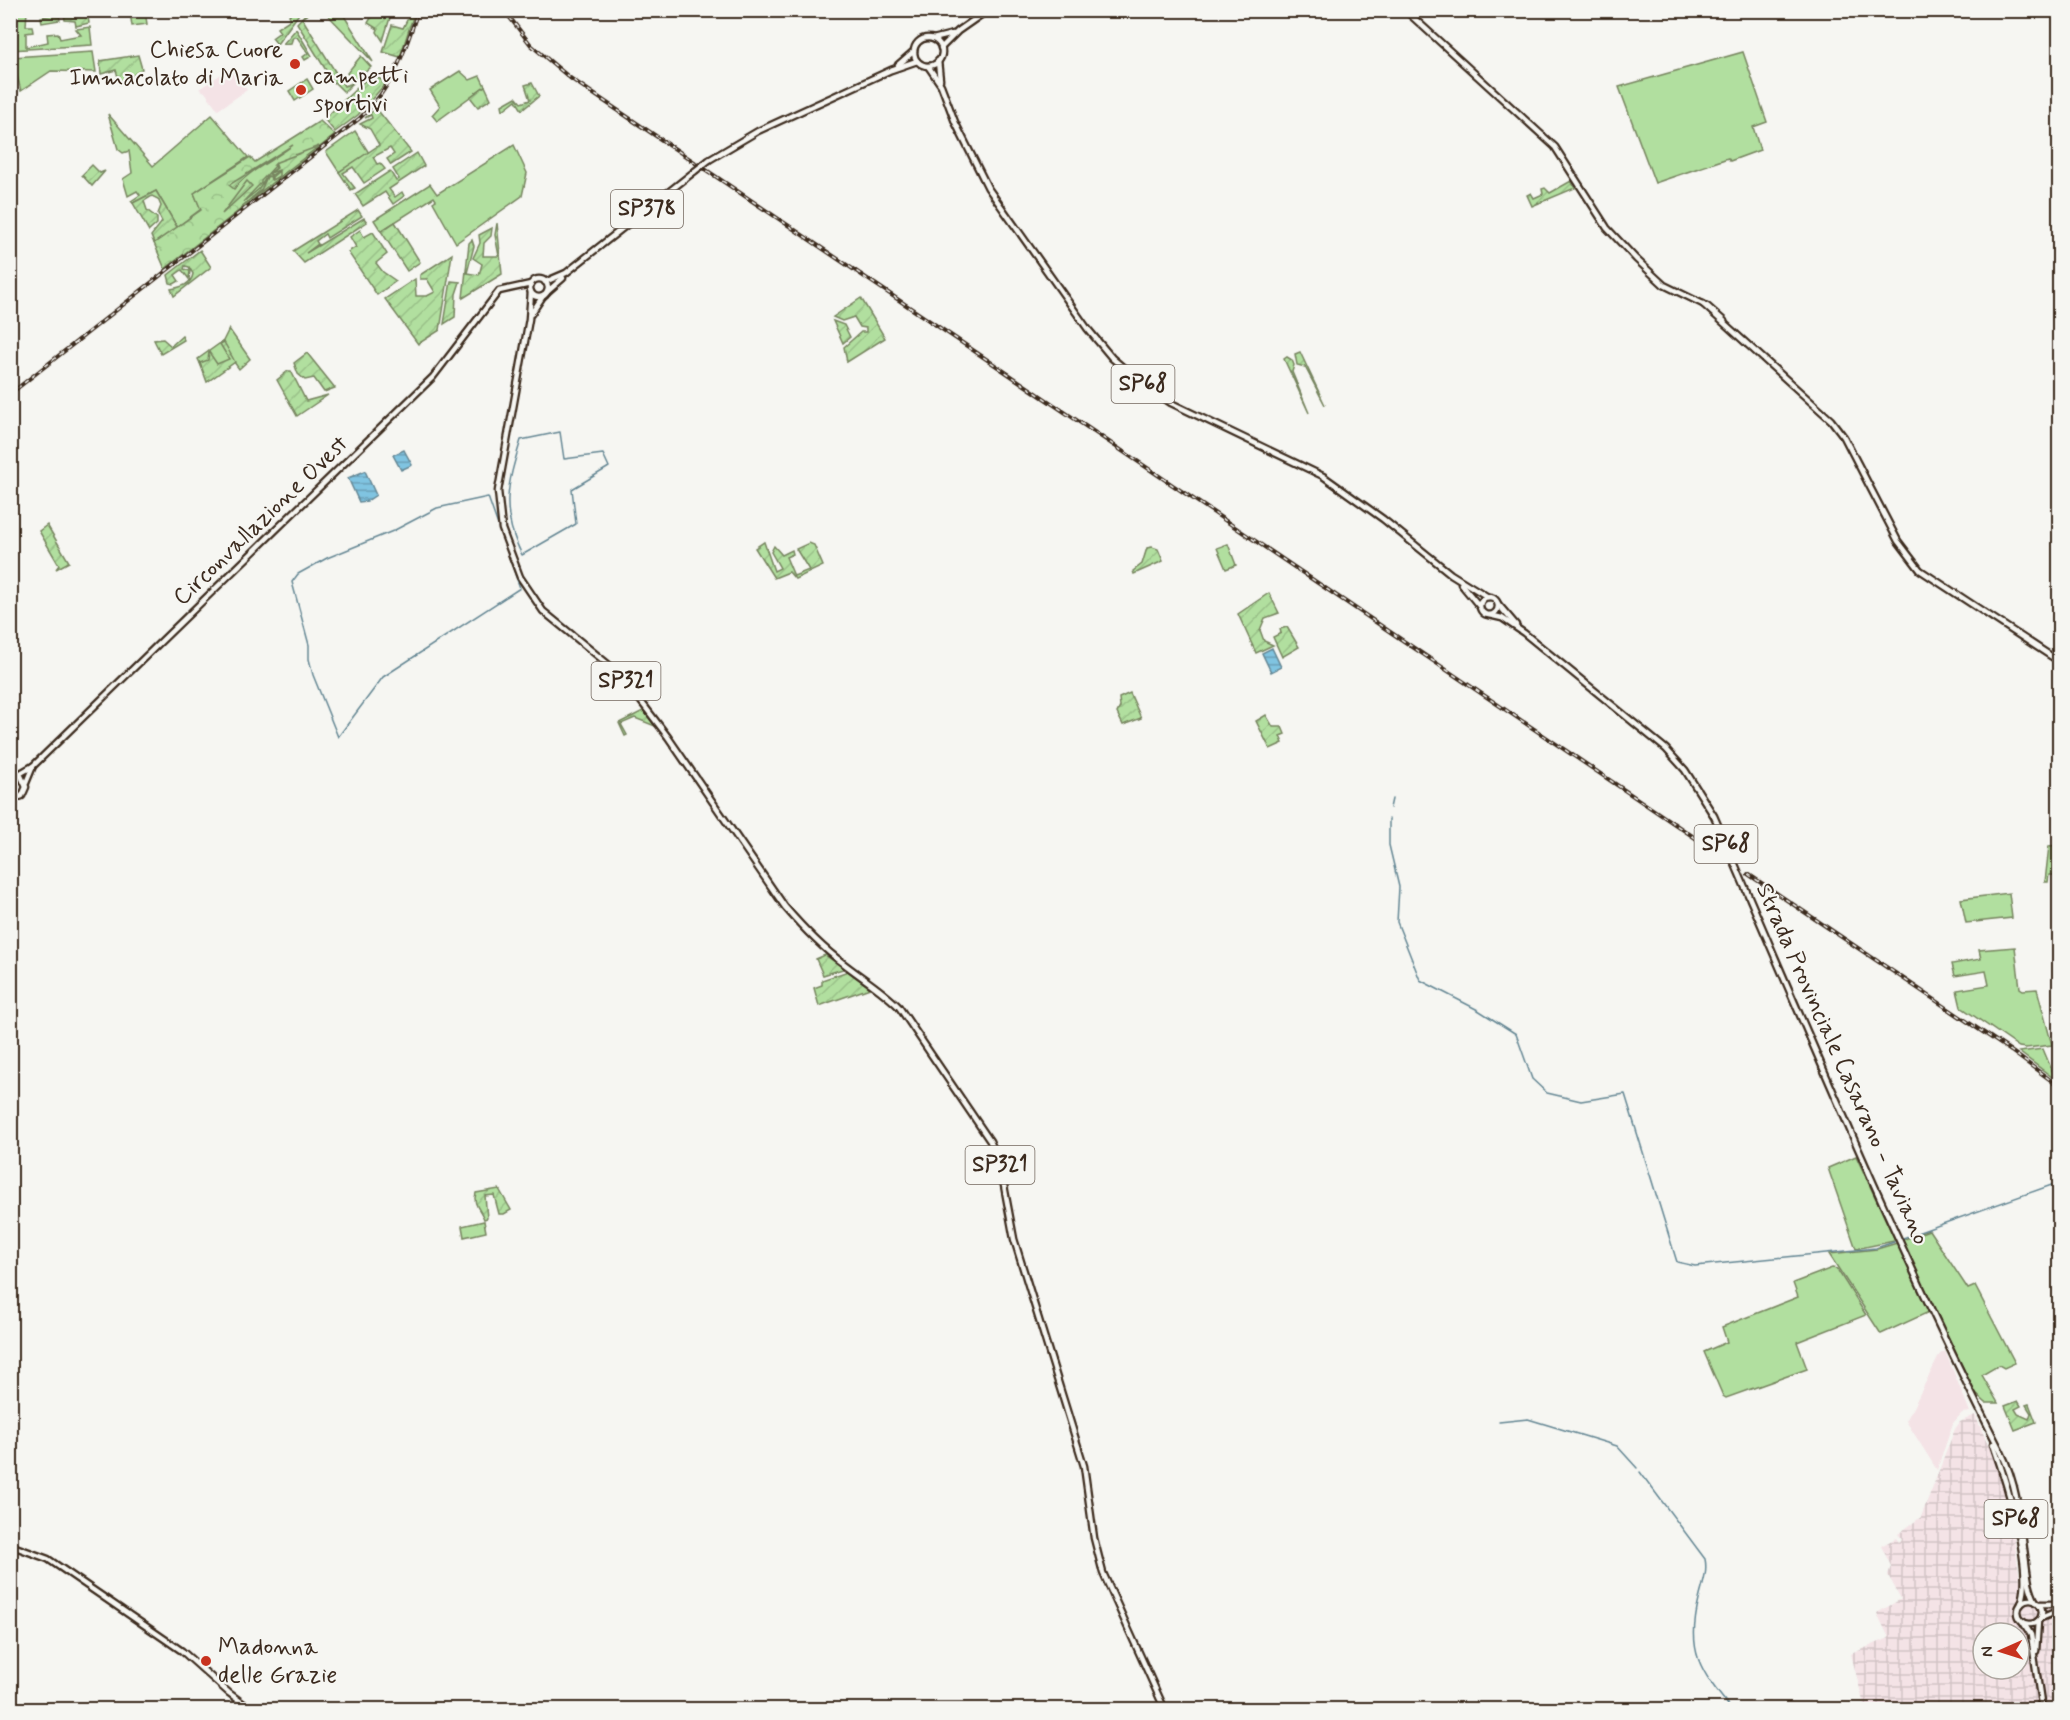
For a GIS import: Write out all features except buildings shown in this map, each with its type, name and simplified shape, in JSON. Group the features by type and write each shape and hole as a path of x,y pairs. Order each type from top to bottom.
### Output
{"main road":[{"name":"SP378","path":"941,48 988,10"},
{"path":"1405,10 1555,147 1606,228 1636,259 1664,285 1703,304 1831,420 1844,437 1898,541 1920,570 2060,662"},
{"name":"SP378","path":"891,70 914,51 922,40 958,32"},
{"path":"914,51 917,61 928,66 938,61 941,48 933,39"},
{"name":"SP378","path":"545,295 566,273 709,160 758,131 891,70 917,61"},
{"name":"Strada Provinciale Casarano - Taviano","path":"938,61 941,85 955,122 988,188 1087,328 1112,358 1140,382 1171,403 1323,476 1383,519 1451,574 1470,593 1484,613 1502,618 1524,633 1666,749 1700,792 1723,836 1873,1186 1990,1436 2006,1478 2017,1524 2025,1585 2018,1612 2022,1621"},
{"name":"Strada Provinciale Casarano - Taviano","path":"928,66 941,85"},
{"name":"SP378","path":"530,289 538,279 545,282 566,273"},
{"path":"529,319 536,303 548,289 545,282"},
{"name":"Circonvallazione Ovest","path":"26,783 33,766 425,385 499,291 520,286 530,289"},
{"path":"530,289 535,296 545,295"},
{"name":"SP321","path":"530,289 529,319 498,491 502,529 520,577 543,611 609,665 630,687 668,737 785,907 807,933 842,963 880,989 899,1007 990,1141 1000,1164 1014,1239 1084,1466 1094,1538 1103,1573 1166,1710"},
{"name":"Strada Provinciale Casarano - Taviano","path":"1451,574 1497,604 1524,633"},
{"path":"1480,607 1483,599 1488,597"},
{"path":"1489,615 1496,611 1497,604"},
{"path":"10,800 22,795 26,783 14,772 33,766"},
{"name":"Strada Provinciale Casarano - Taviano","path":"1990,1436 2001,1453 2016,1499 2029,1583 2042,1610 2039,1620 2037,1669"},
{"path":"10,1545 48,1559 182,1651 229,1693 252,1710"},
{"path":"2021,1604 2029,1600 2037,1603 2060,1604"},
{"path":"2031,1624 2060,1610"},
{"name":"Strada Provinciale Casarano - Taviano","path":"2031,1635 2042,1710"}],"shaded area":[{"path":"232,67 247,90 218,110 205,92 199,89"},
{"path":"1945,1351 1970,1412 1962,1413 1953,1423 1937,1470 1906,1421 1940,1354"},
{"path":"1975,1415 1999,1469 2009,1501 2021,1588 2032,1587 2036,1595 2046,1601 2059,1600 2059,1709 1865,1709 1851,1654 1889,1638 1877,1613 1901,1599 1888,1575 1891,1566 1881,1546 1896,1538 1899,1542 1902,1539 1898,1534 1921,1517 1955,1429 1960,1422"}],"green space":[{"path":"17,11 27,11 26,26 32,26 33,32 26,33 26,47 48,42 47,34 58,33 60,39 81,35 76,29 90,27 92,45 11,50 11,14"},
{"path":"56,11 87,11 89,23 76,26 75,21 65,20 64,13 59,14 60,20 42,23 41,17 57,14"},
{"path":"145,11 147,24 132,26 130,12"},
{"path":"295,11 301,11 277,44 272,38 280,32 277,28 291,19 289,15"},
{"path":"308,11 312,11 302,18 344,86 353,83 344,92 332,80 297,23"},
{"path":"324,11 341,11 373,62"},
{"path":"371,11 392,11 383,41 377,32 378,29 368,23 373,14"},
{"path":"409,16 413,17 400,57 383,52 392,25 403,28"},
{"path":"296,29 312,56 305,60 303,57 308,53 297,37 293,37 291,43 283,44"},
{"path":"93,52 96,72 51,71 21,91 12,57"},
{"path":"1743,52 1767,122 1753,127 1760,150 1730,161 1728,158 1655,183 1619,87"},
{"path":"138,55 142,69 120,84 116,70 101,74 100,61"},
{"path":"361,56 371,67 353,83 347,73"},
{"path":"460,71 470,80 480,76 485,86 437,121 432,115 440,106 430,90"},
{"path":"372,74 386,83 358,115 335,132 324,119"},
{"name":"campetti sportivi","path":"307,79 313,89 295,101 289,91"},
{"path":"532,83 539,96 522,110 516,100 503,110 502,105 516,97 521,103 530,100 525,85"},
{"path":"485,86 491,99 478,107 470,97"},
{"path":"376,108 411,152 391,165 387,159 394,154 390,148 373,157 377,164 380,163 385,169 364,183 353,167 343,173 355,188 351,190 339,172 379,145 370,129 360,124 372,118 371,115 365,118"},
{"path":"108,114 153,166 212,115 248,157 197,191 195,195 201,209 177,227 156,191 133,203 131,201 140,195 137,191 128,196 123,179 132,173 129,151 123,153 118,149"},
{"path":"320,121 335,135 165,269 154,243 201,210 194,193 250,157 255,162"},
{"path":"355,131 369,153 339,172 326,152"},
{"path":"293,145 254,171 234,189 229,185"},
{"path":"514,145 527,173 522,196 456,243 433,202 436,200 434,197 381,231 374,220 430,184 437,194"},
{"path":"319,146 240,208 261,190 267,177 270,176 267,176 259,189 243,202 275,166 276,168 271,172 277,168 276,165 274,165 277,162","holes":["279,171 279,176 272,180 272,177"]},
{"path":"417,153 424,166 389,189 395,197 402,192 404,196 393,204 385,192 363,206 355,194 390,171 396,181 399,179 393,169"},
{"path":"92,165 100,173 105,171 92,186 82,175"},
{"path":"247,181 252,186 222,214"},
{"path":"1571,181 1575,188 1532,206 1527,195 1531,193 1534,198 1543,194 1542,189 1545,188 1550,193"},
{"path":"156,191 177,227 154,243 151,236 162,222 158,214 161,206 158,199 152,196 144,201 147,210 157,218 157,224 149,231 133,203"},
{"path":"358,210 362,216 327,238 325,234 316,241 318,244 306,253 364,218 367,222 304,263 293,251"},
{"path":"395,222 420,262 407,271 381,231"},
{"path":"497,223 502,274 463,298 469,243 472,240 474,246 467,273 479,275 482,264 473,258 480,243 479,235 492,228 491,236 484,243 483,256 499,256 495,235"},
{"path":"360,230 364,237 373,232 387,254 376,263 383,272 396,281 377,295 348,252 356,247 350,237"},
{"path":"200,250 211,267 174,296 171,289 188,283 193,274 189,267 185,266 184,269 190,271 189,279 182,270 175,275 179,281 174,284 170,283 168,275"},
{"path":"452,254 440,330 418,344 385,299 415,279 416,296 427,296 435,292 427,279 420,279 420,275"},
{"path":"451,281 460,282 456,294 455,317 444,324"},
{"path":"861,298 885,338 847,362 844,347 861,332 866,332 866,328 860,327 854,317 842,321 833,317"},
{"path":"833,321 844,325 850,337 843,343"},
{"path":"229,329 250,359 239,369 234,362 208,380 198,359 223,341"},
{"path":"182,336 184,340 161,354 154,340 163,339 171,346"},
{"path":"224,342 235,362 207,382 200,363 208,360 209,352 217,364 229,359 220,344"},
{"path":"1300,352 1325,405 1305,367 1297,365 1295,354"},
{"path":"307,353 335,388 324,392 314,378 305,380 298,374 294,363"},
{"path":"1287,357 1294,365 1292,372 1309,413 1284,359"},
{"path":"291,371 306,401 328,395 297,416 277,380"},
{"path":"47,525 69,562 56,569 59,565 39,531"},
{"path":"764,542 774,571 780,568 771,552 774,546 782,555 792,550 793,554 786,557 794,576 809,570 796,549 809,543 814,545 823,566 795,579 789,572 774,578 755,548"},
{"path":"1228,544 1236,565 1226,569 1217,548"},
{"path":"1147,548 1158,549 1163,561 1134,574 1133,571 1142,564"},
{"path":"1269,593 1279,613 1265,618 1260,630 1264,641 1273,645 1256,653 1238,614"},
{"path":"1287,627 1299,647 1282,657 1273,637 1281,633 1280,629"},
{"path":"1130,693 1141,718 1123,725 1117,713 1120,707 1119,698"},
{"path":"645,710 655,726 635,718 621,724 627,735 625,736 619,723"},
{"path":"1266,715 1273,727 1282,727 1285,734 1280,736 1283,743 1270,749 1256,721"},
{"path":"2059,845 2059,875 2049,875 2048,882 2045,882 2049,846"},
{"path":"2009,893 2012,918 1966,923 1961,899"},
{"path":"2015,947 2020,988 2023,990 2037,989 2052,1045 2019,1047 1961,1007 1957,990 1989,985 1986,971 1955,976 1952,964 1981,959 1979,950"},
{"path":"825,955 843,969 823,975 816,959"},
{"path":"848,971 870,988 819,1006 814,988 822,985 822,980"},
{"path":"2043,1049 2056,1080 2019,1052"},
{"path":"1856,1156 1894,1241 1856,1249 1828,1168"},
{"path":"499,1189 511,1210 499,1214 494,1195 485,1196 487,1218 484,1219 476,1204 476,1193"},
{"path":"484,1221 486,1232 464,1237 462,1226"},
{"path":"1929,1230 1968,1289 1975,1286 2015,1363 2004,1368 1999,1365 1982,1375 1998,1403 1986,1403 1975,1393 1902,1240"},
{"path":"1897,1243 1929,1312 1881,1334 1829,1254 1877,1249"},
{"path":"1832,1268 1837,1269 1866,1315 1797,1342 1807,1369 1726,1398 1723,1396 1704,1352 1727,1342 1722,1327 1798,1297 1793,1283"},
{"path":"2018,1401 2021,1406 2015,1409 2018,1414 2029,1419 2031,1413 2026,1405 2029,1404 2036,1422 2015,1430 2005,1406"}],"water":[{"path":"404,450 412,465 401,470 393,455"},
{"path":"365,471 376,495 367,501 359,502 348,478"},
{"path":"1272,648 1281,667 1271,672 1262,653"}],"waterway":[{"path":"560,432 564,459 603,454 609,467 572,489 576,524 522,555 515,539 508,511 509,485 521,440 560,432"},
{"path":"488,497 520,588 383,677 338,737 313,675 309,659 309,645 292,582 298,574 327,558 393,531 437,508 488,497"},
{"path":"1390,808 1392,799"},
{"path":"1389,819 1389,845 1399,887 1397,922 1420,980 1478,1010 1516,1034 1532,1079 1547,1093 1581,1101 1625,1094 1677,1262 1695,1266 1876,1248 1894,1242"},
{"path":"1903,1238 2060,1182"},
{"path":"1499,1422 1528,1419 1617,1446 1637,1468"},
{"path":"1640,1472 1705,1559 1705,1574 1695,1618 1695,1647 1704,1671 1732,1710"}],"railway":[{"path":"10,394 360,118 381,94 396,68 418,10"},
{"path":"504,10 531,45 570,78 1725,858"},
{"path":"1748,874 2011,1051 2060,1087"}],"place":[{"name":"Chiesa Cuore Immacolato di Maria","path":"295,64"},
{"name":"campetti sportivi","path":"301,90"},
{"name":"Madonna delle Grazie","path":"206,1661"}]}
